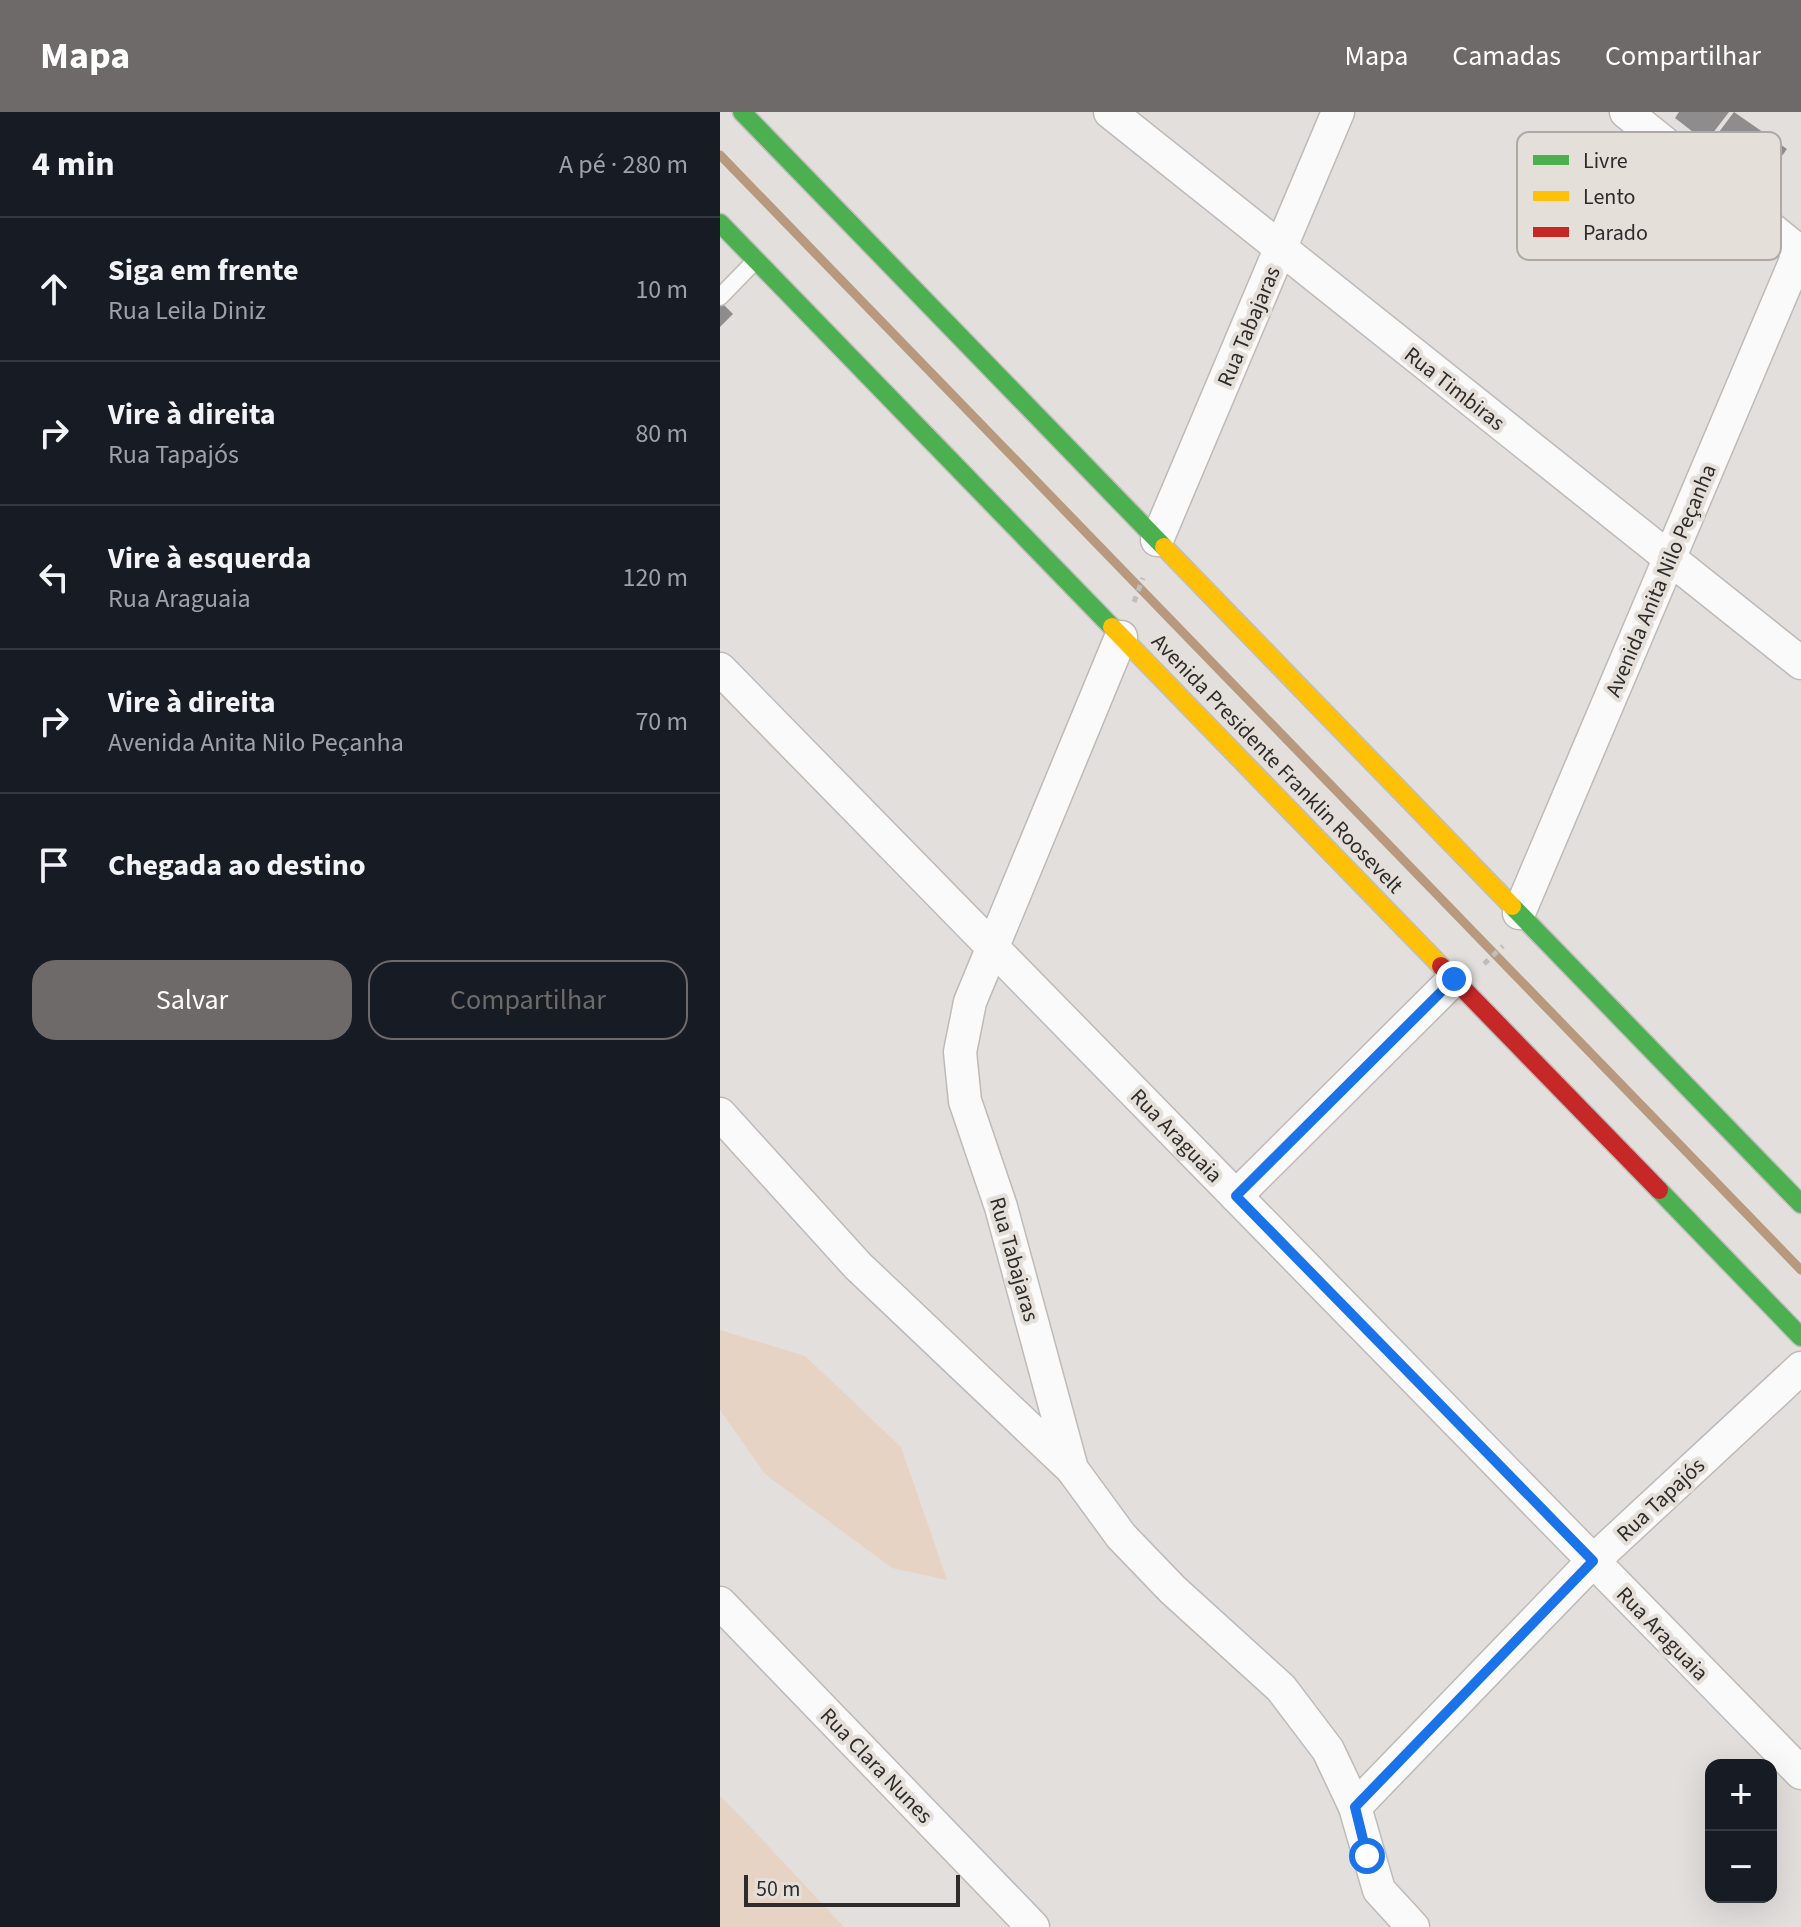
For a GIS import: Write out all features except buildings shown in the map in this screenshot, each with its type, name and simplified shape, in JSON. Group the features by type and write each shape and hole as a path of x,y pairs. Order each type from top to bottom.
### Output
{"main road":[{"path":"742,112 1157,540 1513,927 1801,1204"},
{"name":"Avenida Presidente Franklin Roosevelt","path":"720,223 1121,637 1467,973 1801,1337"}],"street":[{"name":"Rua Timbiras","path":"1110,112 1801,663"},
{"name":"Rua Tabajaras","path":"1157,540 1338,112"},
{"path":"1626,112 1651,132"},
{"path":"1781,236 1800,251"},
{"name":"Avenida Anita Nilo Peçanha","path":"1513,927 1800,251"},
{"name":"Rua Tabajaras","path":"1121,637 970,1002 960,1052 965,1101 1001,1207 1072,1469 1121,1536 1173,1590 1281,1688 1328,1750 1355,1807 1379,1890 1413,1927"},
{"name":"Rua Araguaia","path":"720,669 1801,1773"},
{"path":"1236,1196 1467,973"},
{"path":"720,1114 858,1266 1072,1469"},
{"name":"Rua Tapajós","path":"1355,1807 1593,1561 1801,1368"},
{"name":"Rua Clara Nunes","path":"720,1603 1033,1927"}],"lane":[{"path":"720,297 757,260"}],"path":[{"path":"1136,597 1146,570"},
{"path":"1467,973 1513,927"}],"shaded area":[{"path":"720,1330 805,1356 901,1447 947,1580 892,1568 765,1474 720,1410"},
{"path":"720,1796 738,1814 844,1927 720,1927"}],"waterway":[{"path":"720,155 1801,1270"}],"traffic: fast":[{"path":"742,112 1164,547"},
{"path":"720,223 1112,627"},
{"path":"1512,906 1801,1204"},
{"path":"1659,1190 1801,1337"}],"traffic: slow":[{"path":"1164,547 1512,906"},
{"path":"1112,627 1441,966"}],"traffic: jam":[{"path":"1441,966 1659,1190"}],"route":[{"path":"1367,1856 1355,1807 1593,1561 1236,1196 1454,979"}]}
